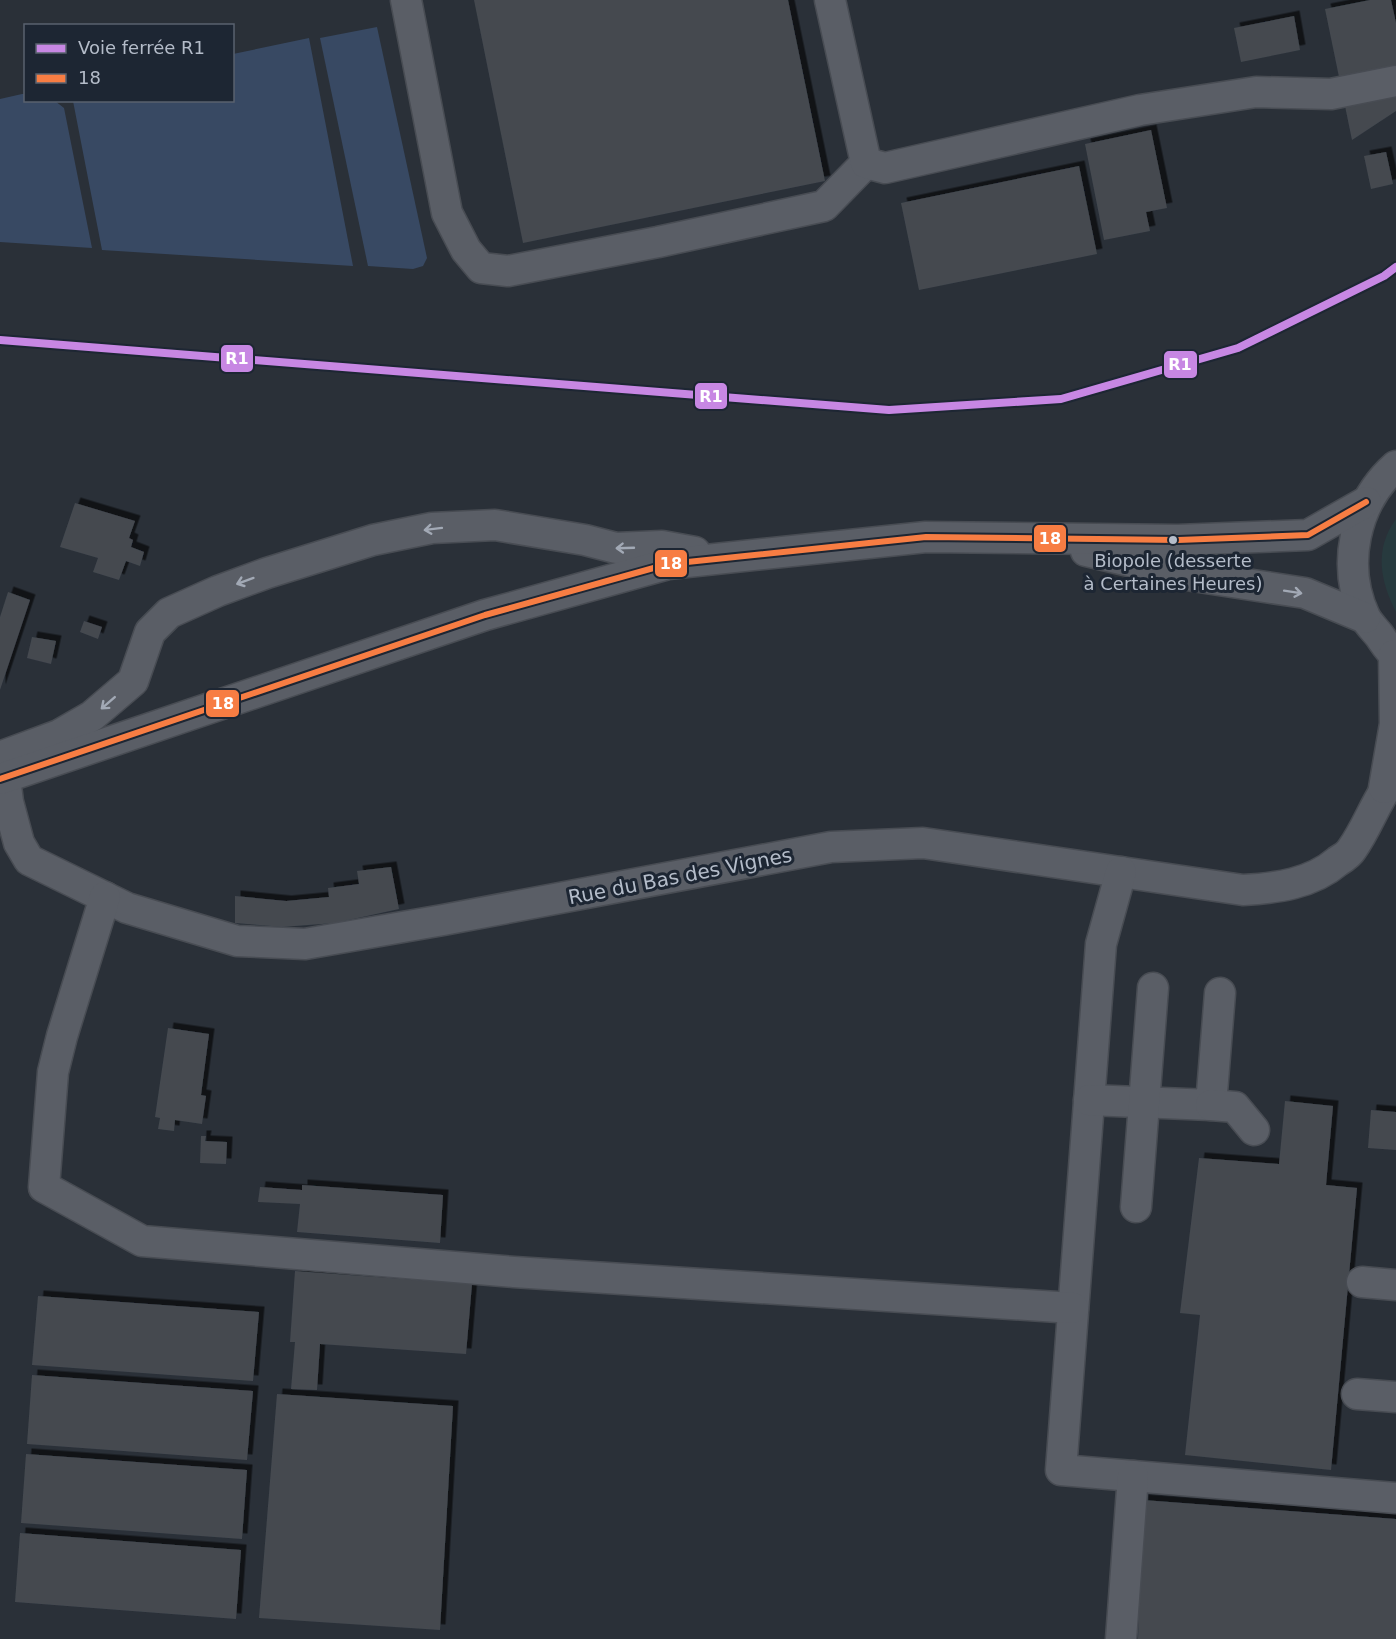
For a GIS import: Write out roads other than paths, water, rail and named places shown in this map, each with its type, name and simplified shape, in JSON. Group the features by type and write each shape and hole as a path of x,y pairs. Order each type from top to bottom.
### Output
{"street":[{"path":"406,0 447,213 466,250 481,268 508,271 658,242 824,206 866,163"},
{"path":"830,0 866,163"},
{"path":"866,163 885,168 1140,110 1209,99 1256,92 1331,94 1396,81"},
{"path":"1395,656 1365,618 1353,580 1354,540 1366,502 1384,476 1396,466"},
{"path":"3,767 78,752 485,615 668,564 926,537 1178,540 1308,535 1366,502"},
{"path":"3,767 92,716 133,681 150,632 169,613 247,580 373,540 432,528 495,525 585,540 616,548 662,546 725,558"},
{"path":"1030,538 1193,576 1305,593 1365,618"},
{"name":"Rue du Bas des Vignes","path":"3,767 8,802 19,843 29,860 127,908 237,941 305,944 831,847 923,843 1243,890 1273,888 1304,882 1327,871 1351,850 1390,781 1395,724 1395,656"},
{"path":"1121,872 1101,944 1061,1470 1396,1498"},
{"path":"105,897 53,1072 44,1187 142,1240 514,1272 1073,1308"},
{"path":"1136,1207 1153,988"},
{"path":"1211,1105 1220,993"},
{"path":"1089,1100 1234,1107 1254,1130"},
{"path":"1362,1282 1396,1284"},
{"path":"1358,1394 1396,1397"},
{"path":"1121,1639 1133,1476"}],"water":[{"path":"377,27 427,258 423,266 413,269 368,266 320,38"},
{"path":"309,38 353,266 102,250 73,102 234,102 234,54"},
{"path":"24,94 24,102 56,102 64,108 92,248 0,242 0,99"}],"rail line":[{"name":"R1","path":"0,340 889,410 1061,399 1238,348 1384,276 1396,267"}],"place":[{"name":"Biopole (desserte à Certaines Heures)","path":"1173,540"}]}
